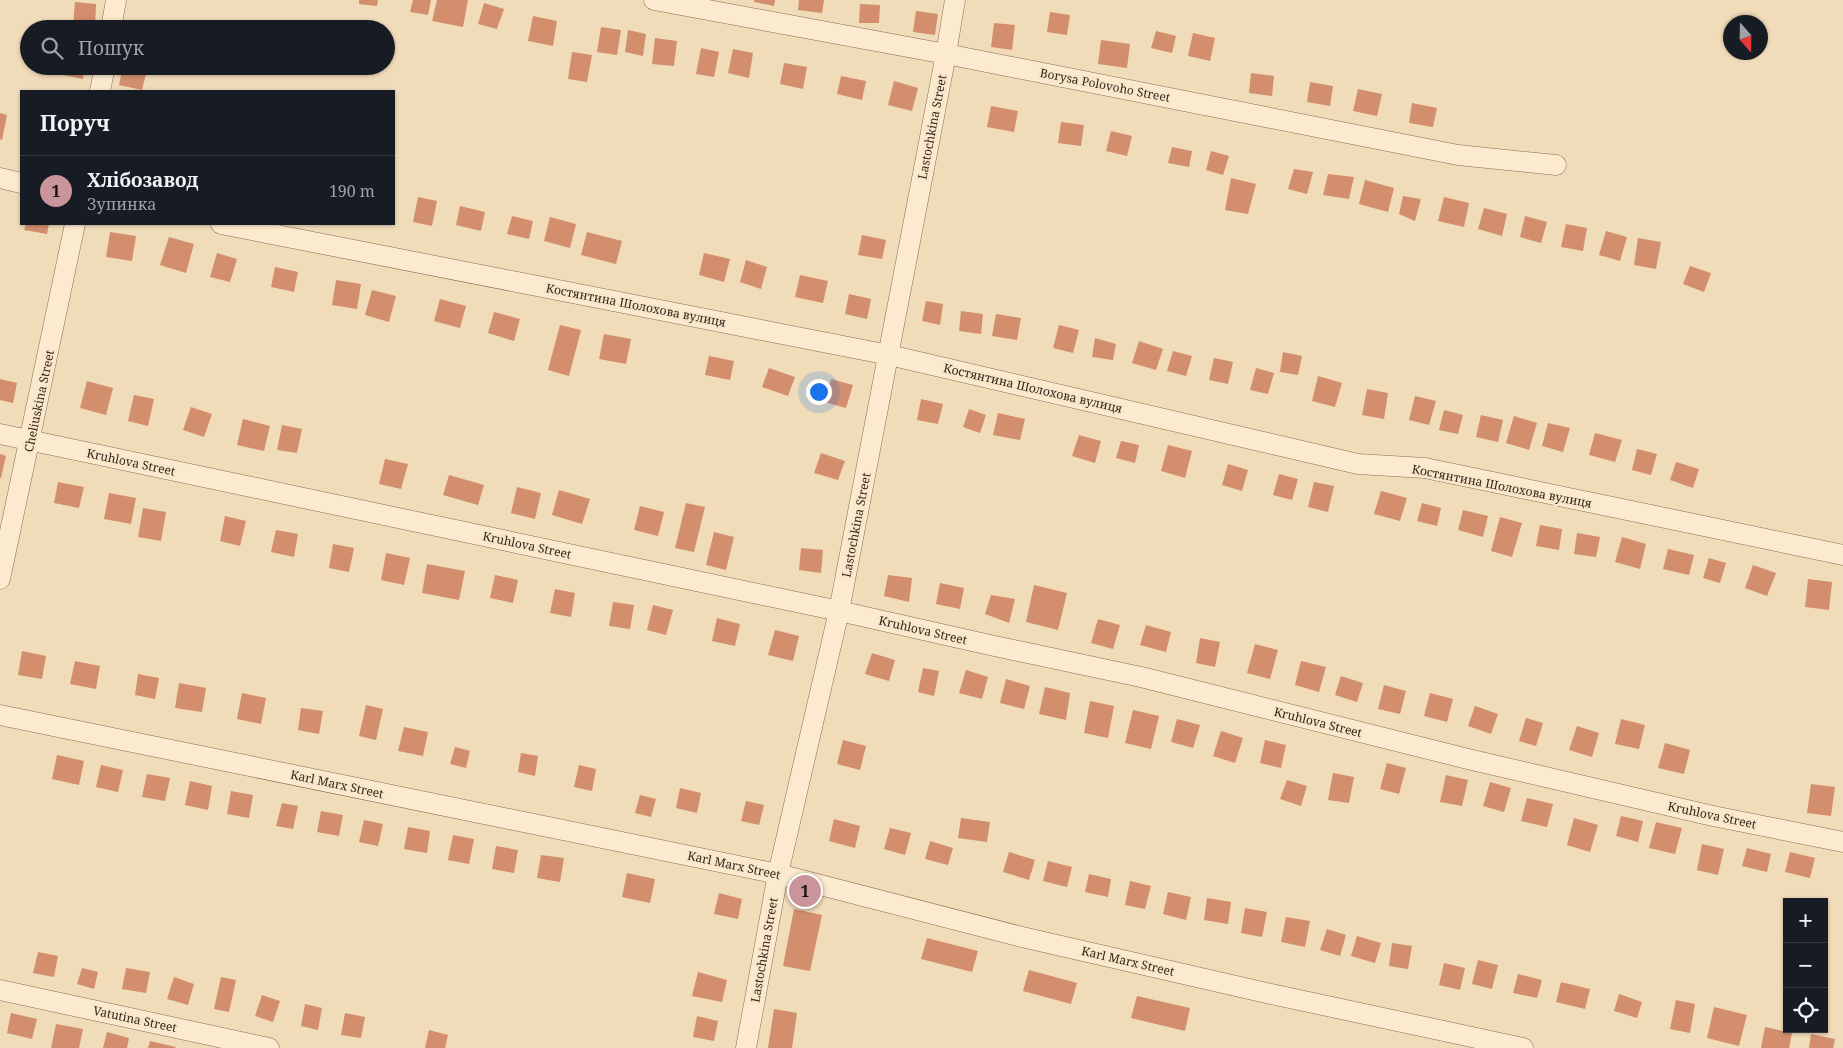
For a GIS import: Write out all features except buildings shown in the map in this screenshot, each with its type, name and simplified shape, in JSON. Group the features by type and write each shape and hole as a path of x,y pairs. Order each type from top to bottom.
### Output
{"street":[{"path":"113,20 116,0"},
{"name":"Borysa Polovoho Street","path":"654,0 946,54 1458,155 1556,165"},
{"name":"Lastochkina Street","path":"746,1048 778,874 839,611 946,54 954,0"},
{"path":"100,90 103,75"},
{"path":"0,178 20,183"},
{"name":"Cheliuskina Street","path":"0,579 75,225"},
{"name":"Костянтина Шолохова вулиця","path":"226,225 889,355 1358,464 1425,468 1843,555"},
{"name":"Kruhlova Street","path":"0,434 839,611 990,646 1141,677 1468,759 1703,814 1843,842"},
{"name":"Karl Marx Street","path":"0,715 778,874 1032,939 1262,992 1523,1048"},
{"name":"Vatutina Street","path":"0,990 269,1048"}],"place":[{"name":"Хлібозавод","path":"805,891"}]}
